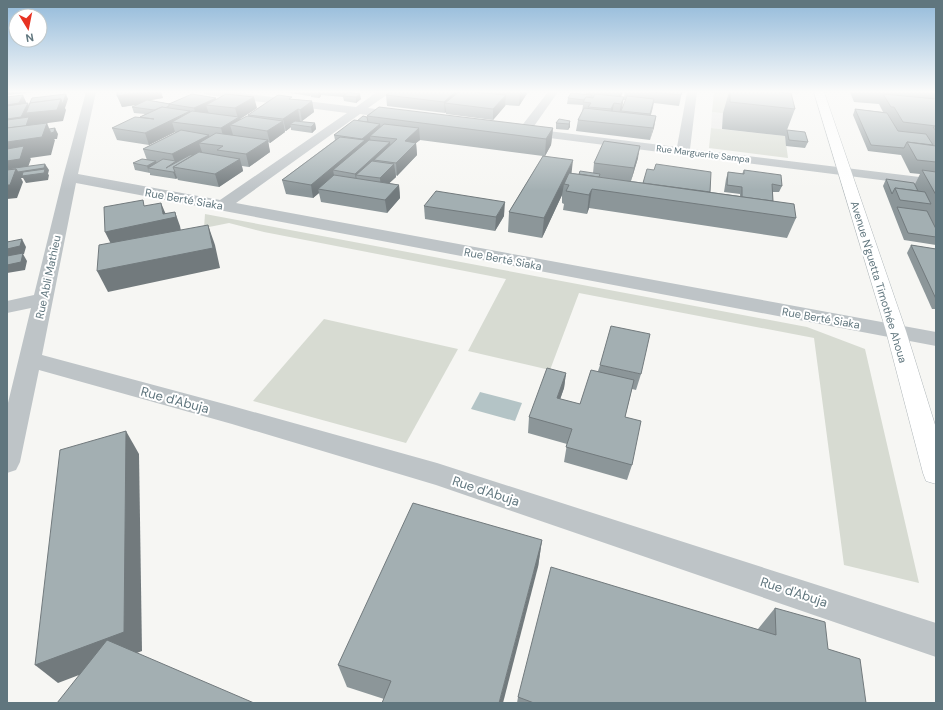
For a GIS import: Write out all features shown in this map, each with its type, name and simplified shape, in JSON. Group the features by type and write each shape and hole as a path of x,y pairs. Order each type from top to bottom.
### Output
{"street":[{"name":"Rue Abli Mathieu","path":"7,462 83,125"},
{"path":"222,206 337,125"},
{"path":"524,131 528,125"},
{"path":"683,152 687,125"},
{"name":"Avenue N'guetta Timothée Ahoua","path":"830,125 896,332 936,473"},
{"name":"Rue Marguerite Sampa","path":"508,129 936,183"},
{"name":"Rue Berté Siaka","path":"70,177 936,339"},
{"path":"7,307 43,299"},
{"name":"Rue d'Abuja","path":"31,360 232,415 437,474 936,640"}],"shaded area":[{"path":"711,125 783,125 785,136 711,128"},
{"path":"711,128 785,136 788,158 709,148"},
{"path":"205,214 807,327 865,349 919,583 844,565 814,338 579,293 550,370 468,351 506,279 264,232 229,223 204,228"},
{"path":"324,319 458,349 406,443 253,401"},
{"path":"480,392 522,403 515,421 471,409"}],"building":[{"path":"7,125 26,125 26,126 7,128"},
{"path":"46,125 42,137 7,142 7,128"},
{"path":"118,125 161,125 145,133 112,128"},
{"path":"198,125 226,125 221,128"},
{"path":"231,125 276,125 267,131"},
{"path":"298,125 313,125 311,127"},
{"path":"347,125 379,125 362,139 334,135"},
{"path":"383,125 419,128 405,141 416,143 396,163 374,160 397,139 370,136"},
{"path":"438,125 529,125 553,128 546,139"},
{"path":"626,125 654,125 653,128"},
{"path":"862,125 894,125 898,131 926,134 933,145 907,142 904,148 871,145"},
{"path":"55,128 54,132 51,133 49,129"},
{"path":"181,130 209,135 172,154 143,149"},
{"path":"787,130 805,132 808,142 789,140"},
{"path":"216,133 268,140 246,154 217,150 223,146 199,143"},
{"path":"340,137 365,140 311,185 282,180"},
{"path":"369,140 390,142 355,174 333,170"},
{"path":"604,141 640,146 634,168 594,163"},
{"path":"907,142 936,146 936,162 917,160"},
{"path":"24,146 20,159 7,161 7,149"},
{"path":"199,152 240,159 215,174 173,167"},
{"path":"190,155 193,155 173,167 175,172 148,168 163,159 176,161 166,168"},
{"path":"543,156 573,160 544,218 509,212"},
{"path":"142,159 156,161 147,166 133,163"},
{"path":"372,161 394,164 380,178 356,175"},
{"path":"45,164 44,168 18,172 16,169 7,170 7,169"},
{"path":"656,164 711,172 710,192 643,183 647,169 654,170"},
{"path":"16,169 10,185 7,185 7,170"},
{"path":"45,169 44,173 22,176 23,172"},
{"path":"744,170 781,175 782,186 772,184 773,201 742,197 742,187 727,185 728,172 744,174"},
{"path":"922,170 936,172 936,195"},
{"path":"580,171 600,174 599,177 579,174"},
{"path":"569,173 794,204 796,218 592,189 589,195 566,191 569,185 564,184"},
{"path":"334,175 399,185 385,200 318,189"},
{"path":"886,179 914,183 918,191 895,188 892,194"},
{"path":"895,188 925,192 931,204 900,200"},
{"path":"436,191 505,202 496,217 424,206"},
{"path":"143,200 144,206 161,203 163,214 175,212 176,217 105,232 104,207"},
{"path":"897,207 927,211 936,229 936,237 908,233"},
{"path":"208,225 213,248 97,271 99,245"},
{"path":"22,239 20,246 7,249 7,242"},
{"path":"911,245 936,249 936,299"},
{"path":"23,253 21,262 7,265 7,256"},
{"path":"611,326 650,334 641,374 600,365"},
{"path":"547,368 566,373 557,398 580,404 591,370 634,380 625,417 641,421 632,465 566,447 572,429 529,417"},
{"path":"126,431 124,632 35,665 60,450"},
{"path":"413,503 542,540 499,703 382,703 391,681 338,665"},
{"path":"551,567 776,635 775,608 825,622 828,649 860,659 866,703 534,703 518,697"},
{"path":"107,640 254,703 57,703"}]}
